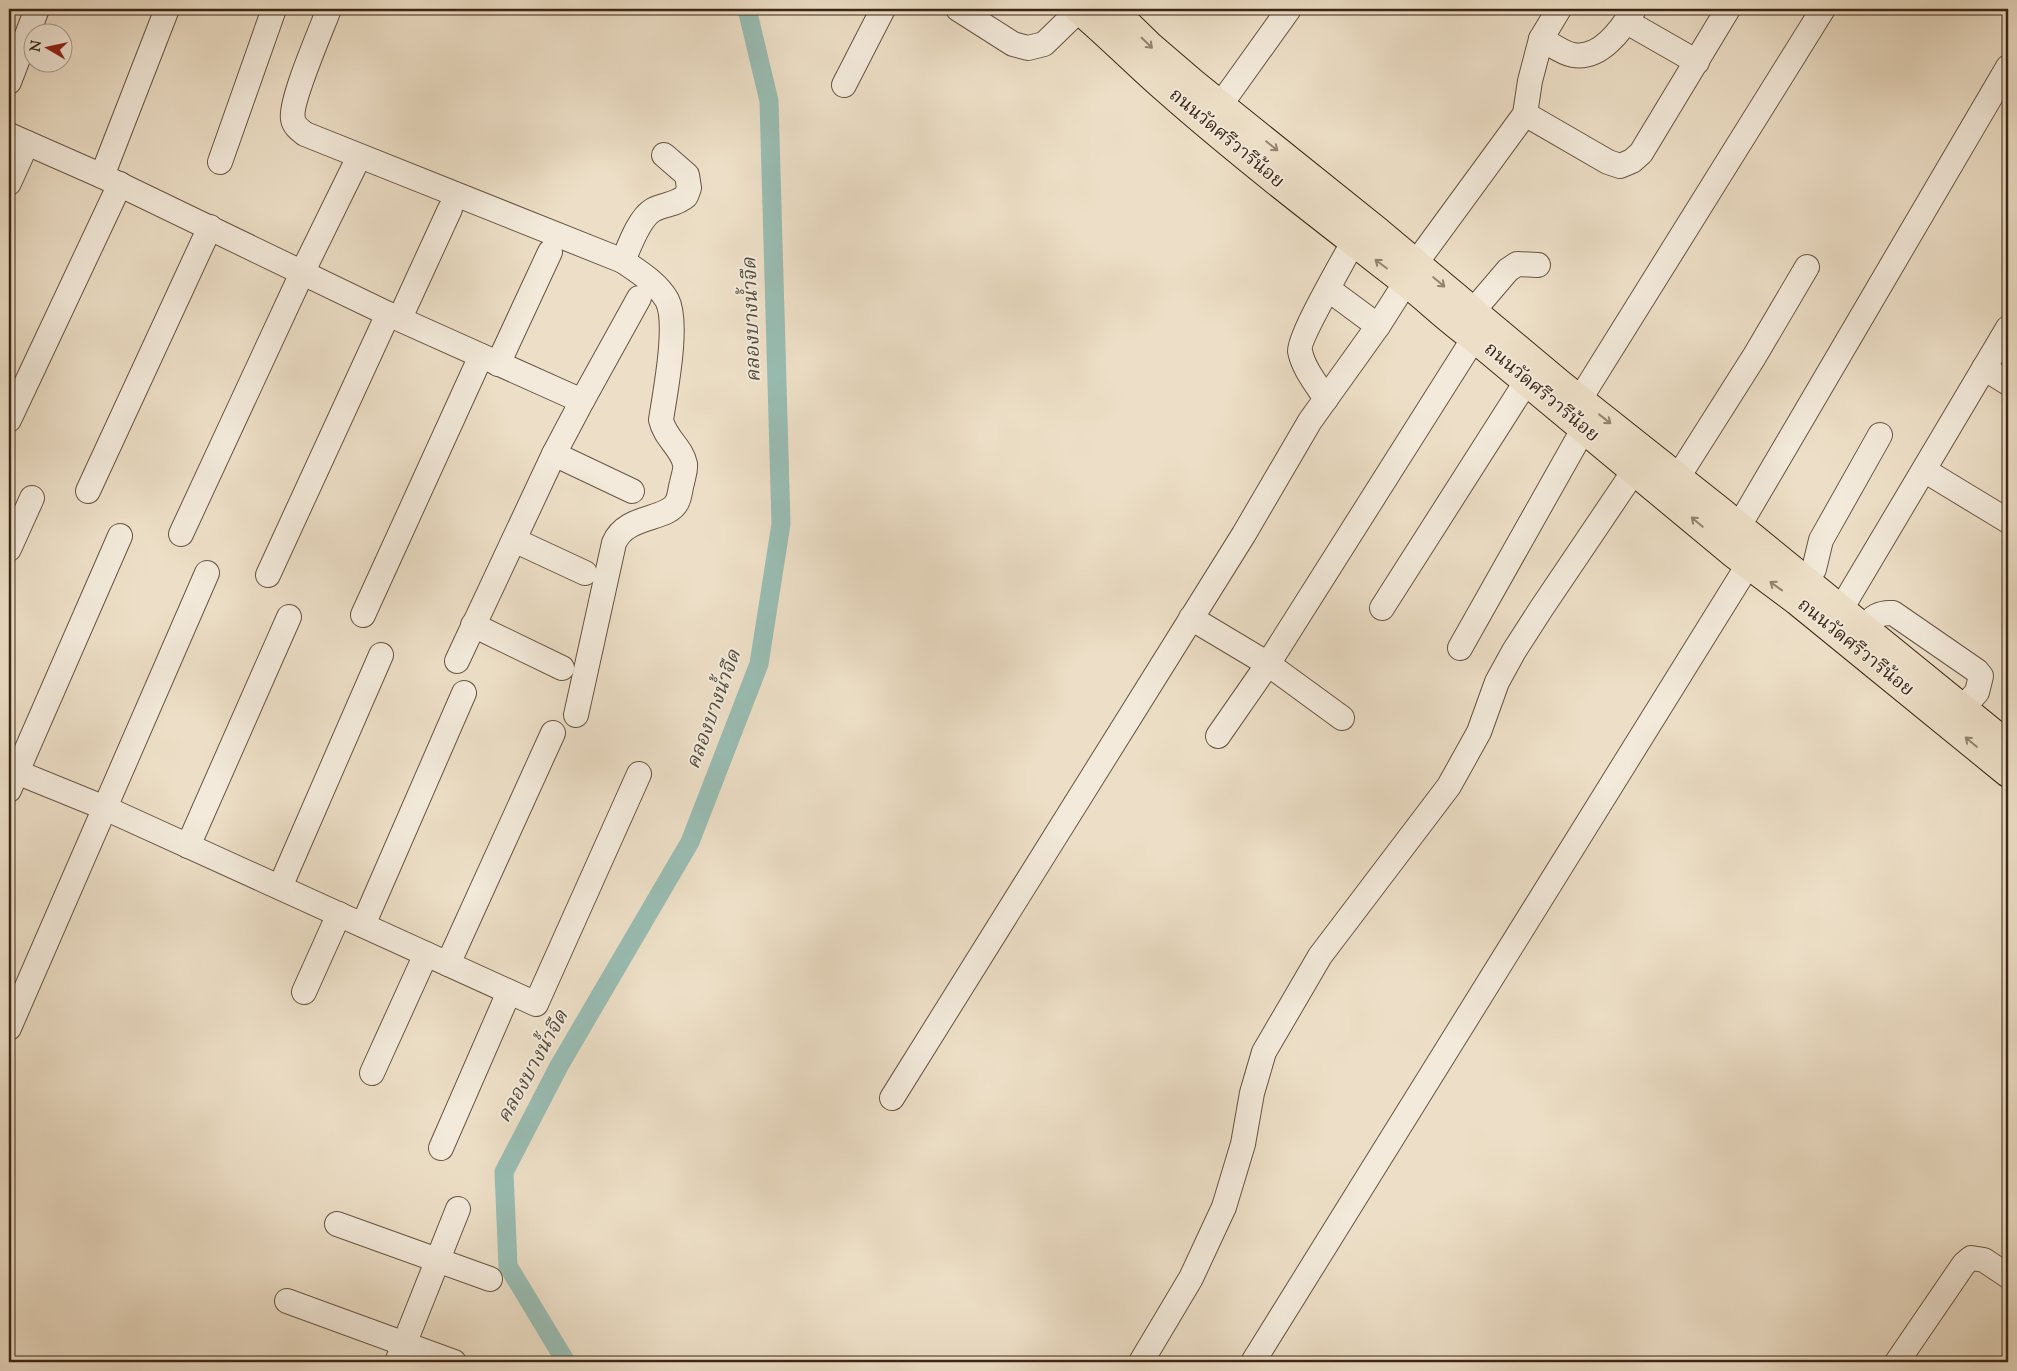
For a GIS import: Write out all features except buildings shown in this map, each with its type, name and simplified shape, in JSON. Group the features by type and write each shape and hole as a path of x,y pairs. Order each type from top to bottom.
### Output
{"main road":[{"name":"ถนนวัดศรีวารีน้อย","path":"1078,9 1167,90 1353,242 1411,272 1473,311 1739,526 1755,555 1797,601 2008,773"},
{"name":"ถนนวัดศรีวารีน้อย","path":"1112,9 1151,47 1221,104 1411,272 1458,327 1584,428 1634,472 1755,555 1807,581 2008,745"}],"street":[{"path":"9,82 37,9"},
{"path":"9,420 111,180 167,9"},
{"path":"220,162 274,9"},
{"path":"329,9 297,94 292,119 296,127 305,134 623,261 649,279 667,301 672,330 662,420 663,428 683,457 685,466 676,505 668,511 624,528 618,534 614,543 576,714"},
{"path":"844,85 883,9"},
{"path":"958,9 1013,44 1028,48 1044,44 1078,9"},
{"path":"1221,104 1289,9"},
{"path":"892,1098 1244,534 1310,421 1378,326 1411,272 1525,114 1530,81 1541,39 1560,9"},
{"path":"1525,114 1608,162 1620,166 1632,161 1641,153 1728,9"},
{"path":"1580,399 1822,9"},
{"path":"1541,39 1572,55 1599,51 1630,15 1697,62"},
{"path":"1739,526 2008,67"},
{"path":"9,183 18,139 111,180 394,316 582,401"},
{"path":"623,261 632,238 652,210 675,203 686,196 688,188 687,175 664,155"},
{"path":"181,534 303,271 354,167"},
{"path":"268,575 394,316 450,209"},
{"path":"88,491 210,227"},
{"path":"1326,399 1307,367 1300,350 1305,332 1353,242"},
{"path":"363,615 490,360 550,252"},
{"path":"1473,311 1508,270 1517,264 1538,265"},
{"path":"1678,477 1754,357 1807,267"},
{"path":"1328,290 1378,326"},
{"path":"457,661 554,454 640,298"},
{"path":"1841,609 2008,328"},
{"path":"1218,736 1268,664 1474,338"},
{"path":"1984,368 2008,383"},
{"path":"1382,608 1526,382"},
{"path":"1460,648 1584,428"},
{"path":"1807,581 1814,569 1821,540 1880,435"},
{"path":"554,454 632,491"},
{"path":"1924,470 2008,522"},
{"path":"1141,1362 1191,1278 1224,1207 1243,1144 1252,1092 1264,1052 1320,956 1449,786 1479,732 1497,682 1514,651 1634,472"},
{"path":"9,549 32,498"},
{"path":"120,536 10,774 106,808 536,1004 639,774"},
{"path":"514,540 585,573"},
{"path":"1253,1362 1755,555"},
{"path":"9,1028 207,573"},
{"path":"1864,627 1872,617 1882,612 1893,613 1977,671 1981,676 1977,692 1962,708"},
{"path":"188,846 289,617"},
{"path":"1192,618 1268,664 1342,718"},
{"path":"474,626 562,668"},
{"path":"280,887 380,655"},
{"path":"363,925 464,693"},
{"path":"448,964 553,733"},
{"path":"304,992 339,914"},
{"path":"372,1073 426,954"},
{"path":"441,1148 509,992"},
{"path":"400,1353 458,1208"},
{"path":"337,1224 490,1279"},
{"path":"1897,1362 1964,1264 1971,1258 1984,1260 2008,1276"},
{"path":"286,1301 400,1353 454,1362"}],"waterway":[{"name":"คลองบางน้ำจืด","path":"566,1362 508,1266 504,1172 559,1066 690,842 759,664 781,524 769,101 747,9"}]}
